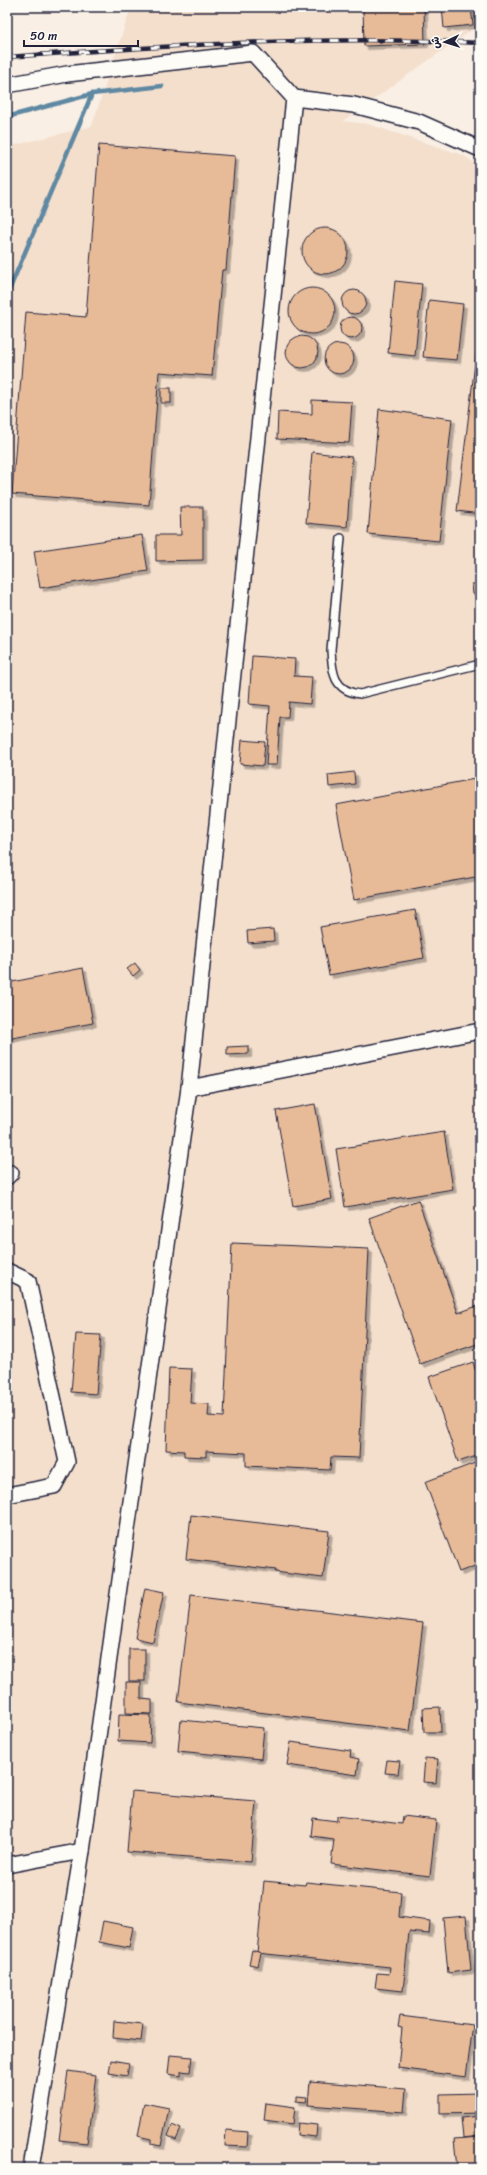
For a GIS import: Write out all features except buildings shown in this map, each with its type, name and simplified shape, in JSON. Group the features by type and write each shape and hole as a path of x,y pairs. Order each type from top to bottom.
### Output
{"street":[{"path":"7,85 66,74 252,53 294,98 354,105 412,120 480,149"},
{"path":"31,2168 82,1851 189,1088 294,98"},
{"path":"189,1088 480,1031"},
{"path":"7,1271 28,1281 66,1462 54,1486 7,1495"},
{"path":"7,1865 82,1851"}],"lane":[{"path":"341,538 332,662 337,683 348,693 360,694 480,664"}],"shaded area":[{"path":"131,7 480,7 480,24 343,121 368,124 463,155 480,167 480,2168 7,2168 7,147 92,126"}],"waterway":[{"path":"7,295 92,94 162,86"},
{"path":"7,117 92,94"}],"railway":[{"path":"7,57 125,49 303,41 362,40 480,43"}]}
